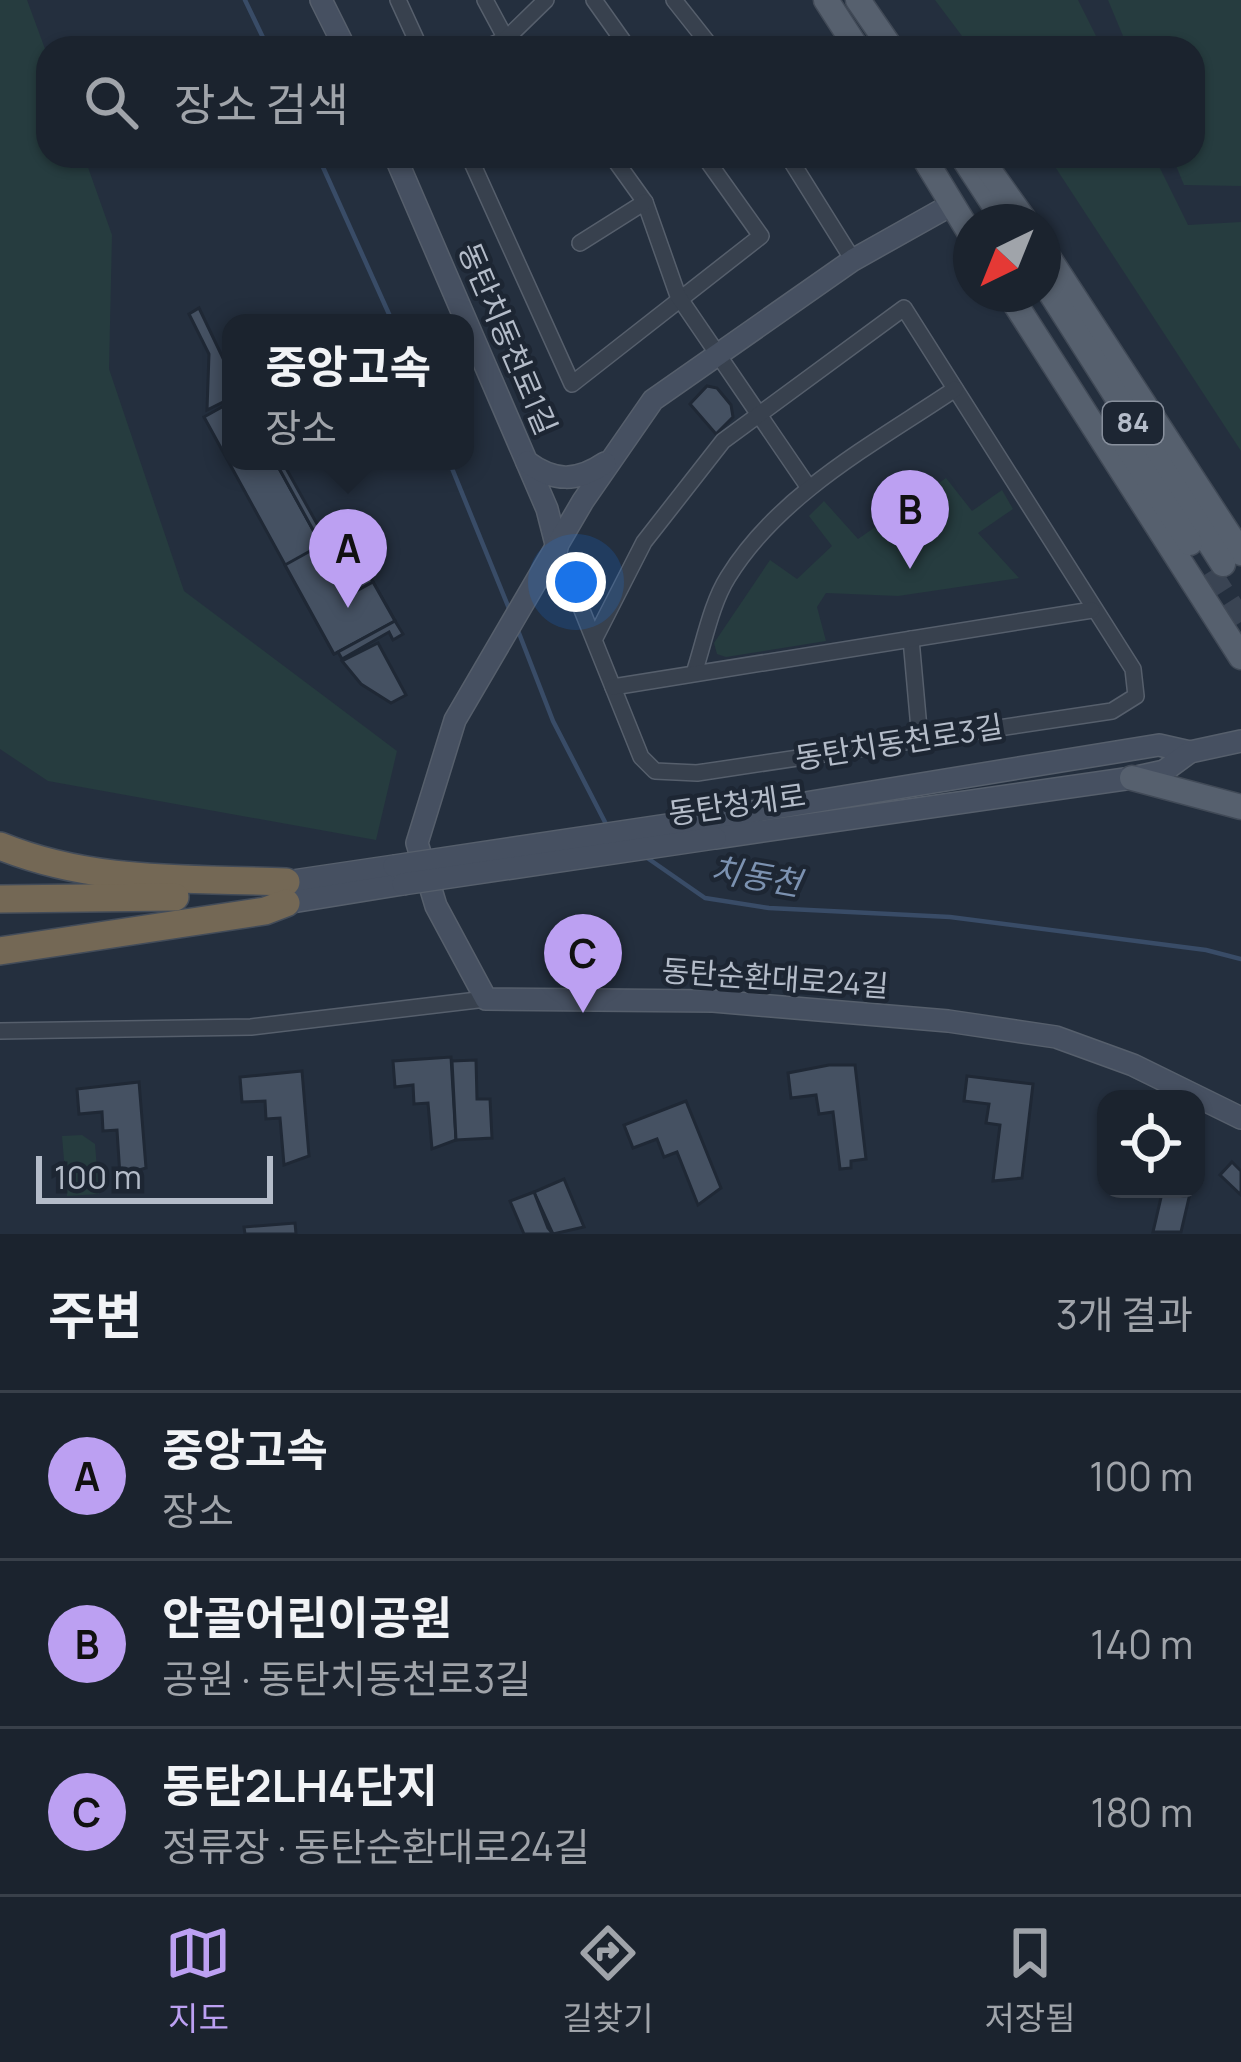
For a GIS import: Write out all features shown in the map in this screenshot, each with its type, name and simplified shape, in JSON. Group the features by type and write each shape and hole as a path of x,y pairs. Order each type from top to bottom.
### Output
{"highway":[{"path":"0,846 49,866 151,882 286,892"},
{"path":"0,903 286,892"},
{"path":"0,951 265,911 286,892"}],"main road":[{"path":"826,0 849,36"},
{"path":"858,0 883,36"},
{"path":"930,168 952,205"},
{"path":"945,168 969,204"},
{"path":"970,168 993,204"},
{"path":"988,168 1013,204"},
{"path":"1061,280 1224,563"},
{"name":"84","path":"1061,309 1224,563"},
{"path":"1021,312 1232,633 1241,657"},
{"name":"84","path":"1040,312 1224,563"},
{"path":"1132,778 1241,807"}],"street":[{"path":"321,0 339,36"},
{"path":"398,0 414,36"},
{"path":"485,0 508,36"},
{"path":"518,36 546,0"},
{"path":"594,0 620,36"},
{"path":"674,0 702,36"},
{"name":"동탄치동천로1길","path":"400,168 463,314"},
{"path":"474,168 572,384 760,236 712,168"},
{"path":"621,168 645,202 678,296 809,488"},
{"path":"796,168 853,260"},
{"path":"580,243 645,202"},
{"path":"486,999 436,906 417,843 455,720 611,459 653,400 716,351 853,260 952,205"},
{"name":"동탄치동천로3길","path":"552,556 595,638 641,757 655,771 697,773 1112,711 1136,695 1133,669 904,308 723,441 644,542 595,638"},
{"name":"동탄치동천로1길","path":"474,339 527,462 552,556"},
{"path":"694,673 726,579 809,488 955,389"},
{"path":"527,462 546,477 571,479 611,459"},
{"path":"613,687 1092,610"},
{"path":"911,639 920,740"},
{"name":"동탄청계로","path":"286,892 715,828 1132,778 1164,771 1190,752 1241,741"},
{"name":"동탄청계로","path":"715,828 1160,745 1190,752"},
{"name":"동탄순환대로24길","path":"0,1031 251,1027 486,999 713,1001 948,1021 1056,1036 1133,1065 1241,1118"}],"green space":[{"path":"0,0 27,0 40,36 36,36 36,168 88,168 112,235 109,369 184,591 397,751 376,840 48,781 0,749"},
{"path":"935,0 1078,0 1096,36 962,36"},
{"path":"1108,0 1241,0 1241,186 1184,185 1177,168 1205,168 1205,36 1123,36"},
{"path":"1056,168 1160,168 1188,225 1241,222 1241,451"},
{"path":"946,478 972,511 1002,490 1013,509 978,533 1019,578 898,596 826,593 817,607 826,641 726,657 717,654 714,643 770,560 797,579 832,546 809,516 824,501 858,539"},
{"path":"82,1135 95,1144 99,1194 67,1196 62,1136"}],"building":[{"path":"199,308 222,356 222,402 207,410 209,354 189,314"},
{"path":"707,386 717,388 731,405 733,417 716,434 690,404"},
{"path":"222,407 222,450 204,417"},
{"path":"233,470 280,470 349,595 373,582 395,621 334,654"},
{"path":"280,470 287,470 351,585 369,575 373,582 349,595"},
{"path":"321,545 349,595 373,582 395,621 334,654 285,565"},
{"path":"395,621 403,634 393,640 389,632 342,659 338,652"},
{"path":"378,643 406,695 391,703 361,684 342,661"},
{"path":"451,1057 456,1140 432,1149 428,1103 414,1104 413,1085 395,1087 393,1061"},
{"path":"476,1060 477,1099 490,1099 492,1138 456,1140 452,1061"},
{"path":"855,1065 866,1159 851,1161 851,1168 840,1169 833,1112 819,1114 816,1095 791,1098 788,1073"},
{"path":"302,1071 309,1156 284,1165 280,1118 266,1119 265,1101 242,1102 240,1077"},
{"path":"967,1076 1033,1084 1022,1178 993,1181 1000,1125 986,1123 989,1104 964,1101"},
{"path":"139,1082 146,1168 120,1176 117,1130 103,1131 102,1112 79,1114 77,1089"},
{"path":"686,1101 721,1188 698,1205 677,1152 664,1157 657,1139 633,1148 624,1125"},
{"path":"1232,1162 1241,1171 1241,1195 1220,1175"},
{"path":"564,1179 584,1227 553,1234 534,1192"},
{"path":"534,1192 553,1234 524,1234 510,1201"},
{"path":"1161,1198 1189,1198 1181,1232 1153,1232"},
{"path":"295,1223 296,1234 245,1234 244,1227"}],"waterway":[{"name":"치동천","path":"245,0 262,36"},
{"name":"치동천","path":"323,168 389,314"},
{"name":"치동천","path":"453,470 510,611"},
{"name":"치동천","path":"517,628 553,721 606,824"},
{"name":"치동천","path":"643,855 705,898 769,908 950,917 1206,950 1241,959"}],"tunnel":[{"path":"1209,572 1241,622"}],"place":[{"name":"안골어린이공원","path":"910,569"},
{"name":"중앙고속","path":"348,608"},
{"name":"동탄2LH4단지","path":"583,1013"}]}
